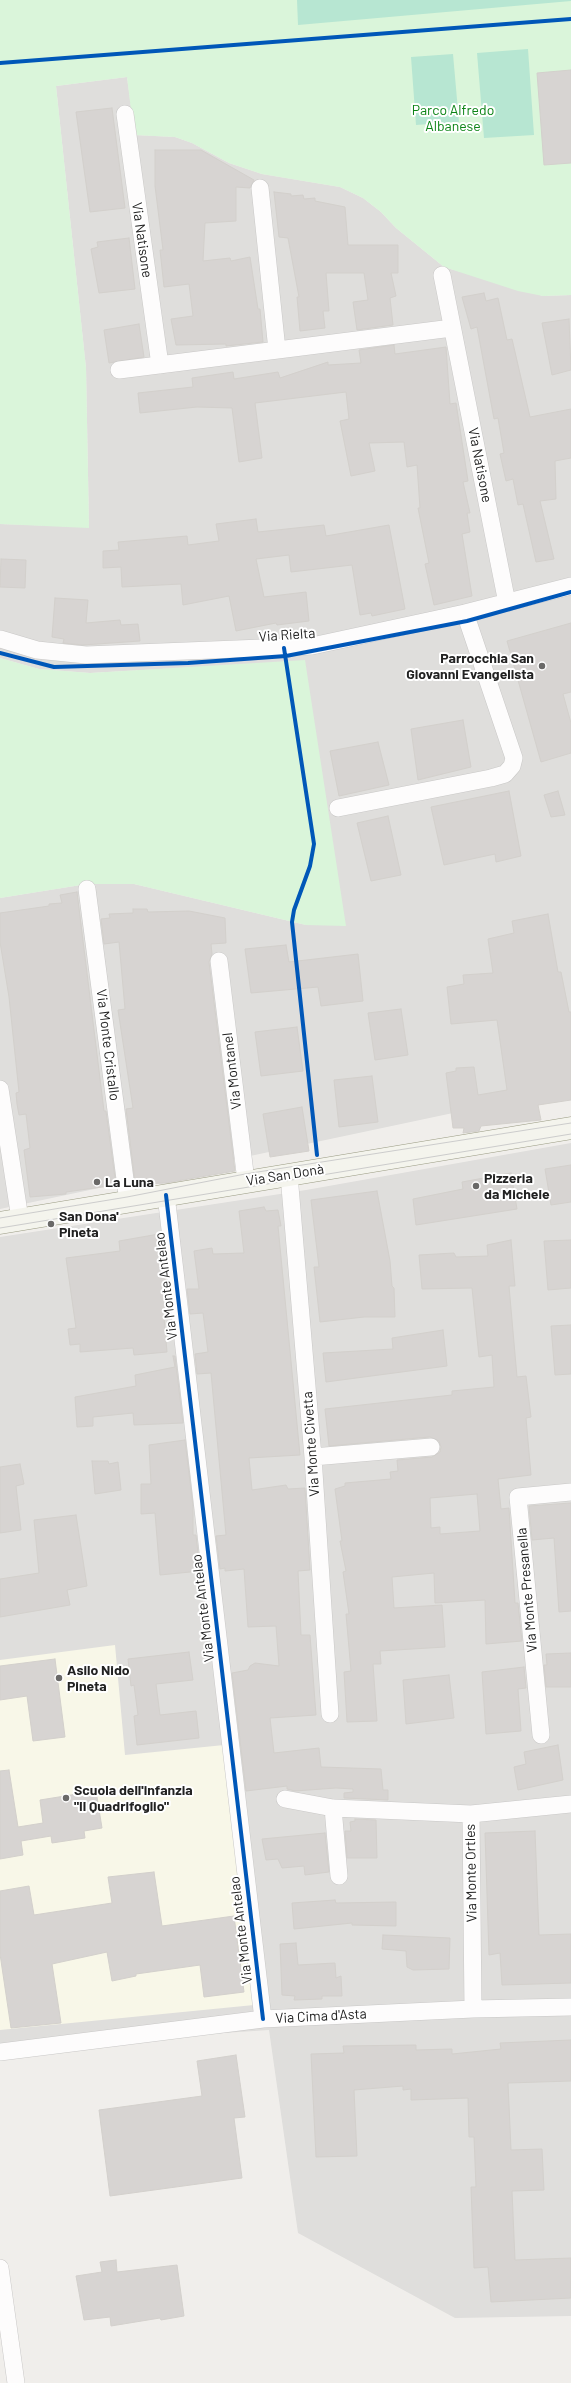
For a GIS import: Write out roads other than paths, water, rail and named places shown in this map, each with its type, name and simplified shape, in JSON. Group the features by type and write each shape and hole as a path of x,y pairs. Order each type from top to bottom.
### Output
{"street":[{"name":"Via Natisone","path":"125,114 160,365"},
{"path":"260,188 277,350"},
{"name":"Via Natisone","path":"442,275 507,603"},
{"path":"119,370 452,328"},
{"name":"Via Rielta","path":"0,639 37,650 86,655 312,646 465,613 571,586"},
{"path":"338,808 491,778 505,774 512,766 514,758 465,613"},
{"name":"Via Monte Cristallo","path":"87,889 128,1202"},
{"name":"Via Montanel","path":"219,961 246,1182"},
{"path":"0,1089 10,1221"},
{"name":"Via San Donà","path":"10,1221 571,1128"},
{"name":"Via Monte Civetta","path":"289,1175 313,1457 330,1714"},
{"name":"Via Monte Antelao","path":"166,1195 263,2019"},
{"path":"313,1457 431,1447"},
{"name":"Via Monte Presanella","path":"541,1735 518,1497 571,1492"},
{"path":"285,1799 333,1808 471,1814"},
{"name":"Via Monte Ortles","path":"473,2009 471,1814 571,1804"},
{"path":"333,1808 339,1876"},
{"name":"Via Cima d'Asta","path":"0,2052 263,2019 473,2009 571,2007"},
{"path":"0,2268 16,2383"}],"tram line":[{"path":"0,1218 127,1197 245,1174 571,1123"},
{"path":"0,1228 571,1134"}],"place":[{"name":"Parrocchia San Giovanni Evangelista","path":"542,666"},
{"name":"La Luna","path":"97,1182"},
{"name":"Pizzeria da Michele","path":"476,1186"},
{"name":"San Dona' Pineta","path":"51,1224"},
{"name":"Asilo Nido Pineta","path":"59,1678"},
{"name":"Scuola dell'infanzia \"Il Quadrifoglio\"","path":"66,1798"}],"park label":[{"name":"Parco Alfredo Albanese","path":"453,118"}]}
